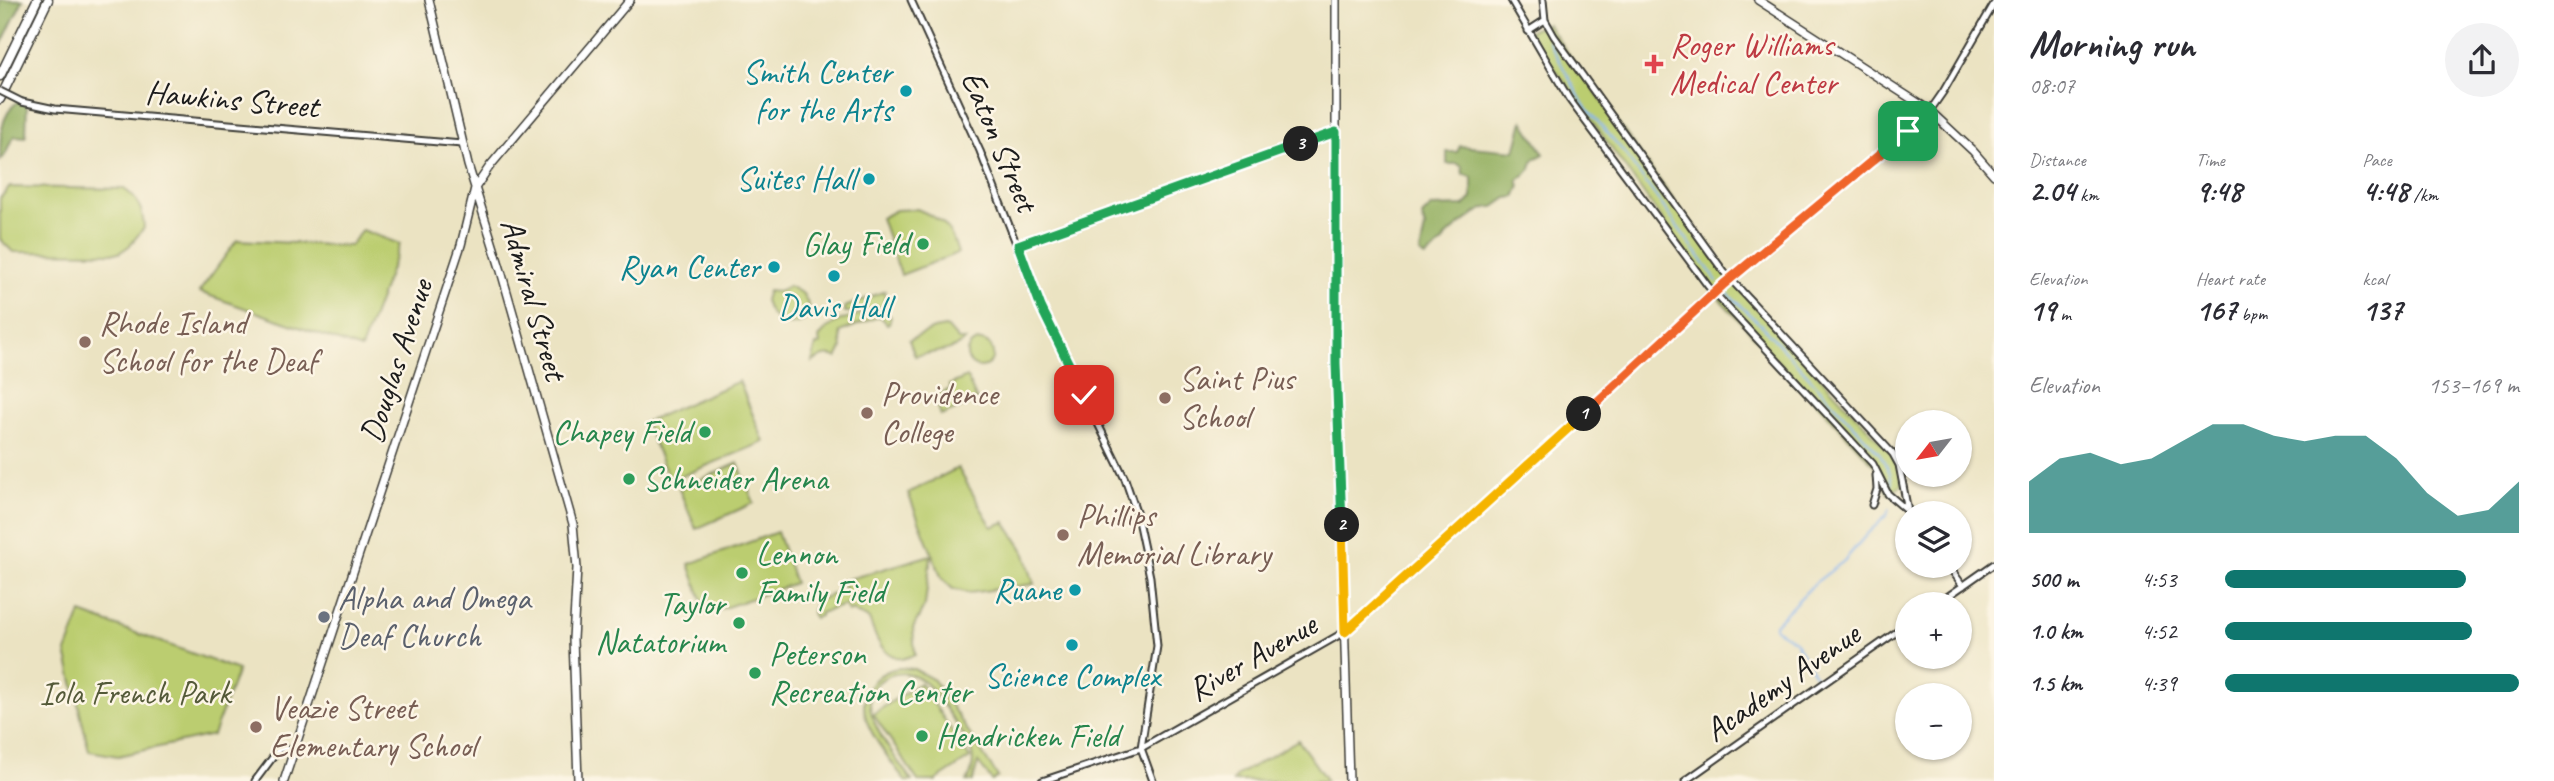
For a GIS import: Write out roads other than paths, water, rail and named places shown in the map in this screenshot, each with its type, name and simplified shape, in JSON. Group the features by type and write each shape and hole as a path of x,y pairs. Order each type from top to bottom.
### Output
{"highway":[{"path":"0,76 37,0"},
{"path":"0,99 48,0"}],"main road":[{"name":"Admiral Street","path":"429,0 462,145 552,447 574,533 577,574 573,639 578,781"},
{"name":"Douglas Avenue","path":"284,781 461,245 475,188 490,166 630,0"},
{"path":"1336,0 1336,363 1349,781"},
{"path":"1758,0 1929,110 1973,151 1994,175"},
{"path":"468,165 483,169 490,166"}],"street":[{"name":"Eaton Street","path":"911,0 981,151 1044,314 1127,485 1137,516 1152,584 1157,649 1141,748 1153,781"},
{"path":"1511,0 1569,99 1714,294 1875,469 1888,494 1896,501"},
{"path":"1543,0 1545,20 1630,143 1730,279 1893,454 1899,465 1907,501"},
{"name":"River Avenue","path":"1042,781 1141,748 1345,632 1730,279 1927,115 1994,4"},
{"path":"1528,31 1545,20"},
{"name":"Hawkins Street","path":"0,91 22,102 55,109 462,145"},
{"path":"1018,245 1336,132"},
{"path":"1872,505 1877,489 1875,469"},
{"path":"1954,592 1994,564"},
{"path":"1957,578 1963,586"},
{"name":"Academy Avenue","path":"1685,781 1895,633"},
{"path":"255,781 279,749 292,751"}],"waterway":[{"path":"1548,40 1584,105 1622,150 1717,281"},
{"path":"1727,293 1761,325 1880,454 1890,473 1892,484"},
{"path":"1816,677 1795,641 1775,629 1775,624 1815,583 1844,561 1887,515 1889,509"}],"place":[{"name":"Roger Williams Medical Center","path":"1654,64"},
{"name":"Smith Center for the Arts","path":"906,91"},
{"name":"Suites Hall","path":"869,179"},
{"name":"Glay Field","path":"923,244"},
{"name":"Ryan Center","path":"774,267"},
{"name":"Davis Hall","path":"834,276"},
{"name":"Rhode Island School for the Deaf","path":"85,342"},
{"name":"Saint Pius School","path":"1165,398"},
{"name":"Providence College","path":"867,413"},
{"name":"Chapey Field","path":"705,432"},
{"name":"Schneider Arena","path":"629,479"},
{"name":"Phillips Memorial Library","path":"1063,535"},
{"name":"Lennon Family Field","path":"742,573"},
{"name":"Ruane","path":"1075,590"},
{"name":"Alpha and Omega Deaf Church","path":"324,617"},
{"name":"Taylor Natatorium","path":"739,623"},
{"name":"Science Complex","path":"1072,645"},
{"name":"Peterson Recreation Center","path":"755,673"},
{"name":"Veazie Street Elementary School","path":"256,727"},
{"name":"Hendricken Field","path":"922,736"}],"park label":[{"name":"Iola French Park","path":"135,693"}]}
